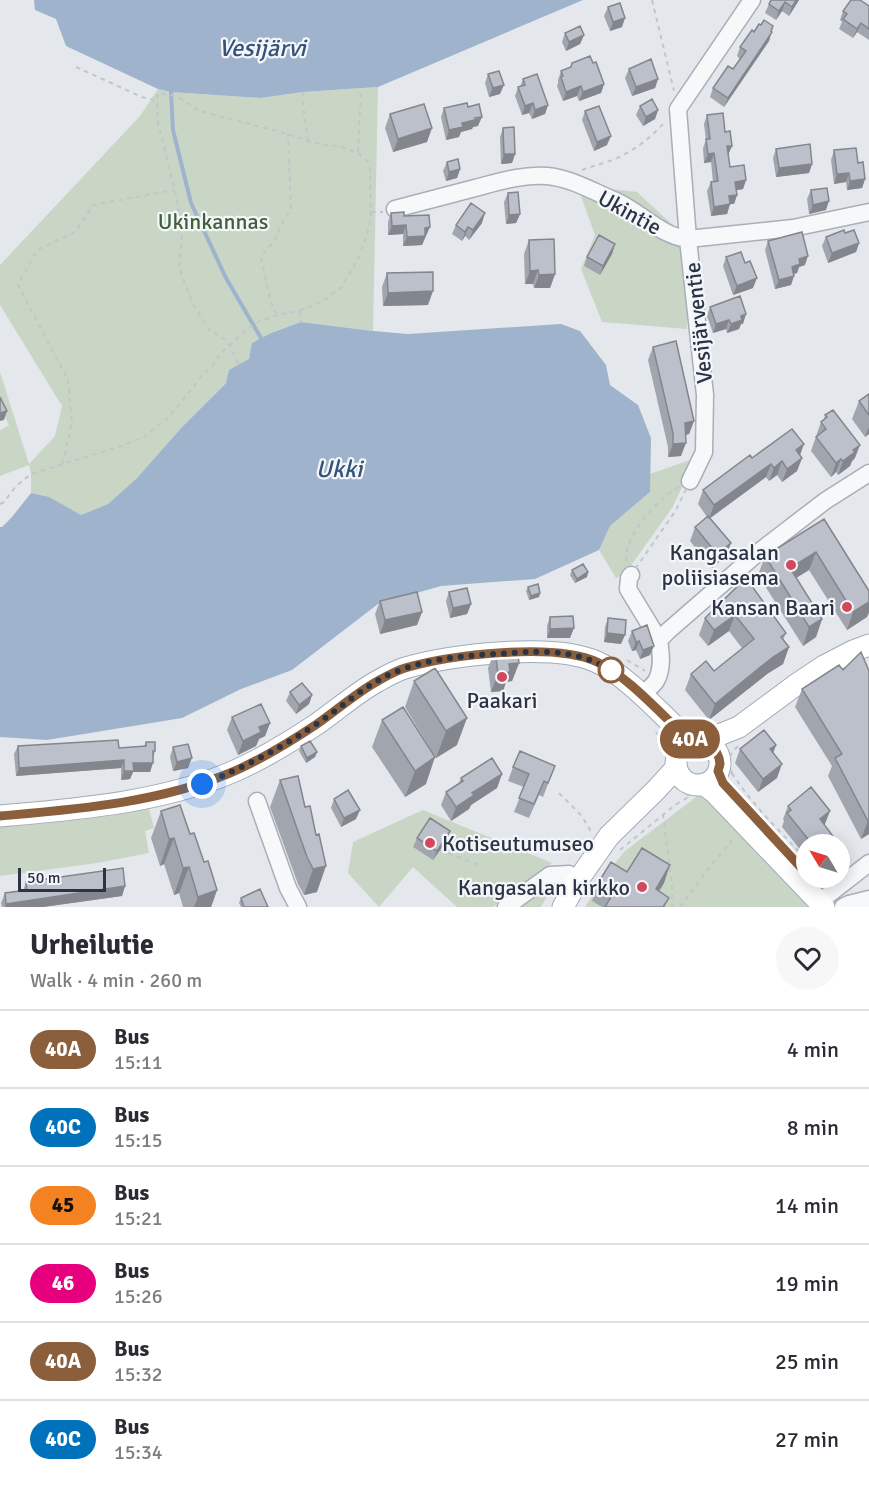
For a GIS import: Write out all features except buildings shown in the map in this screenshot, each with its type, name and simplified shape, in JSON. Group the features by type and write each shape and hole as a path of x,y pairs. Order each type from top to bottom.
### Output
{"main road":[{"path":"563,907 578,880 609,837 726,748 739,727 797,684 824,666 869,645"},
{"path":"0,816 111,804 162,795 202,784 233,772 277,749 375,683 402,669 431,662 488,654 553,652 598,662 643,697 674,743 704,765 796,862"},
{"path":"704,765 830,904"},
{"path":"818,888 830,904"}],"street":[{"path":"678,109 752,0"},
{"name":"Vesijärventie","path":"678,109 688,239 705,395 704,452 690,482"},
{"name":"Ukintie","path":"394,209 498,182 546,176 563,179 620,203 677,238 688,239 793,228 869,212"},
{"path":"659,640 760,551 825,501 869,473"},
{"path":"631,575 628,589 659,640 662,653 661,669 656,683 643,697"},
{"path":"258,801 288,888 298,907"},
{"path":"830,904 869,862"},
{"path":"506,907 550,876 568,874 578,880"},
{"path":"830,904 849,904 869,899"}],"path":[{"path":"563,179 622,156 646,142 678,109 652,0"},
{"path":"76,67 157,102"},
{"path":"358,153 361,89"},
{"path":"303,92 308,141"},
{"path":"0,504 16,486 32,474 144,437 169,417 219,355 230,346 248,329 260,321 323,301 342,287 360,255 371,212 370,169 367,161 358,153 339,146 308,141 200,111 181,99 158,93 158,123 176,190 182,234 179,268 193,304 210,331 221,336 230,346 239,365"},
{"path":"277,315 271,303 261,258 274,242 291,208 288,134"},
{"path":"62,464 72,424 69,380 18,285 37,250 75,232 93,205 176,190"},
{"path":"299,310 301,322"},
{"path":"690,482 676,510 631,575 627,568 626,556 629,544 638,528 663,499 677,488 690,482"},
{"path":"654,729 704,765 740,787 796,848"},
{"path":"559,793 580,815 601,849 663,814 696,792 703,792 710,796 704,765"},
{"path":"663,814 672,885 672,907"},
{"path":"680,907 741,829"},
{"path":"440,850 479,865"}],"green space":[{"name":"Ukinkannas","path":"378,87 373,331 301,322 271,333 253,343 249,359 182,427 137,478 108,504 81,515 49,498 31,493 29,465 0,476 0,430 9,425 0,406 0,372 29,464 55,436 62,406 0,305 0,265 140,116 158,89 171,92 261,98 303,92"},
{"path":"577,185 637,192 688,239 687,329 602,322 581,269 595,235"},
{"path":"696,458 672,508 625,574 616,578 599,550 610,526 650,492 650,474"},
{"path":"700,794 811,907 585,907 604,876 625,851"},
{"path":"148,805 154,828 145,831 149,853 97,863 0,876 0,825"},
{"path":"423,810 552,863 493,907 457,907 413,867 379,907 348,873 353,842"},
{"path":"554,884 541,907 522,907"}],"water":[{"name":"Vesijärvi","path":"34,0 583,0 378,87 303,92 261,98 171,92 158,89 66,46 56,19 35,10"},
{"name":"Ukki","path":"301,322 408,334 561,324 580,331 606,365 610,385 638,405 651,438 650,492 610,526 599,550 535,579 441,586 378,604 292,670 241,689 182,718 47,740 0,737 0,527 12,517 31,493 49,497 81,515 108,504 137,478 182,427 226,383 229,370 249,359 252,343"}],"waterway":[{"path":"171,92 173,130 191,203 226,278 261,338"}],"bus line":[{"name":"40A","path":"0,816 111,804 174,792 202,784 233,772 277,749 375,683 402,669 461,657 519,652 553,652 598,662 625,680 683,734 693,741 704,741 713,746 719,758 718,771 723,783 796,863"}],"place":[{"name":"Kangasalan poliisiasema","path":"791,565"},
{"name":"Kansan Baari","path":"847,607"},
{"name":"Paakari","path":"502,677"},
{"name":"Kotiseutumuseo","path":"430,843"},
{"name":"Kangasalan kirkko","path":"642,887"}],"route":[{"path":"202,784 233,772 277,749 375,683 402,669 461,657 553,652 583,657 611,670"}]}
